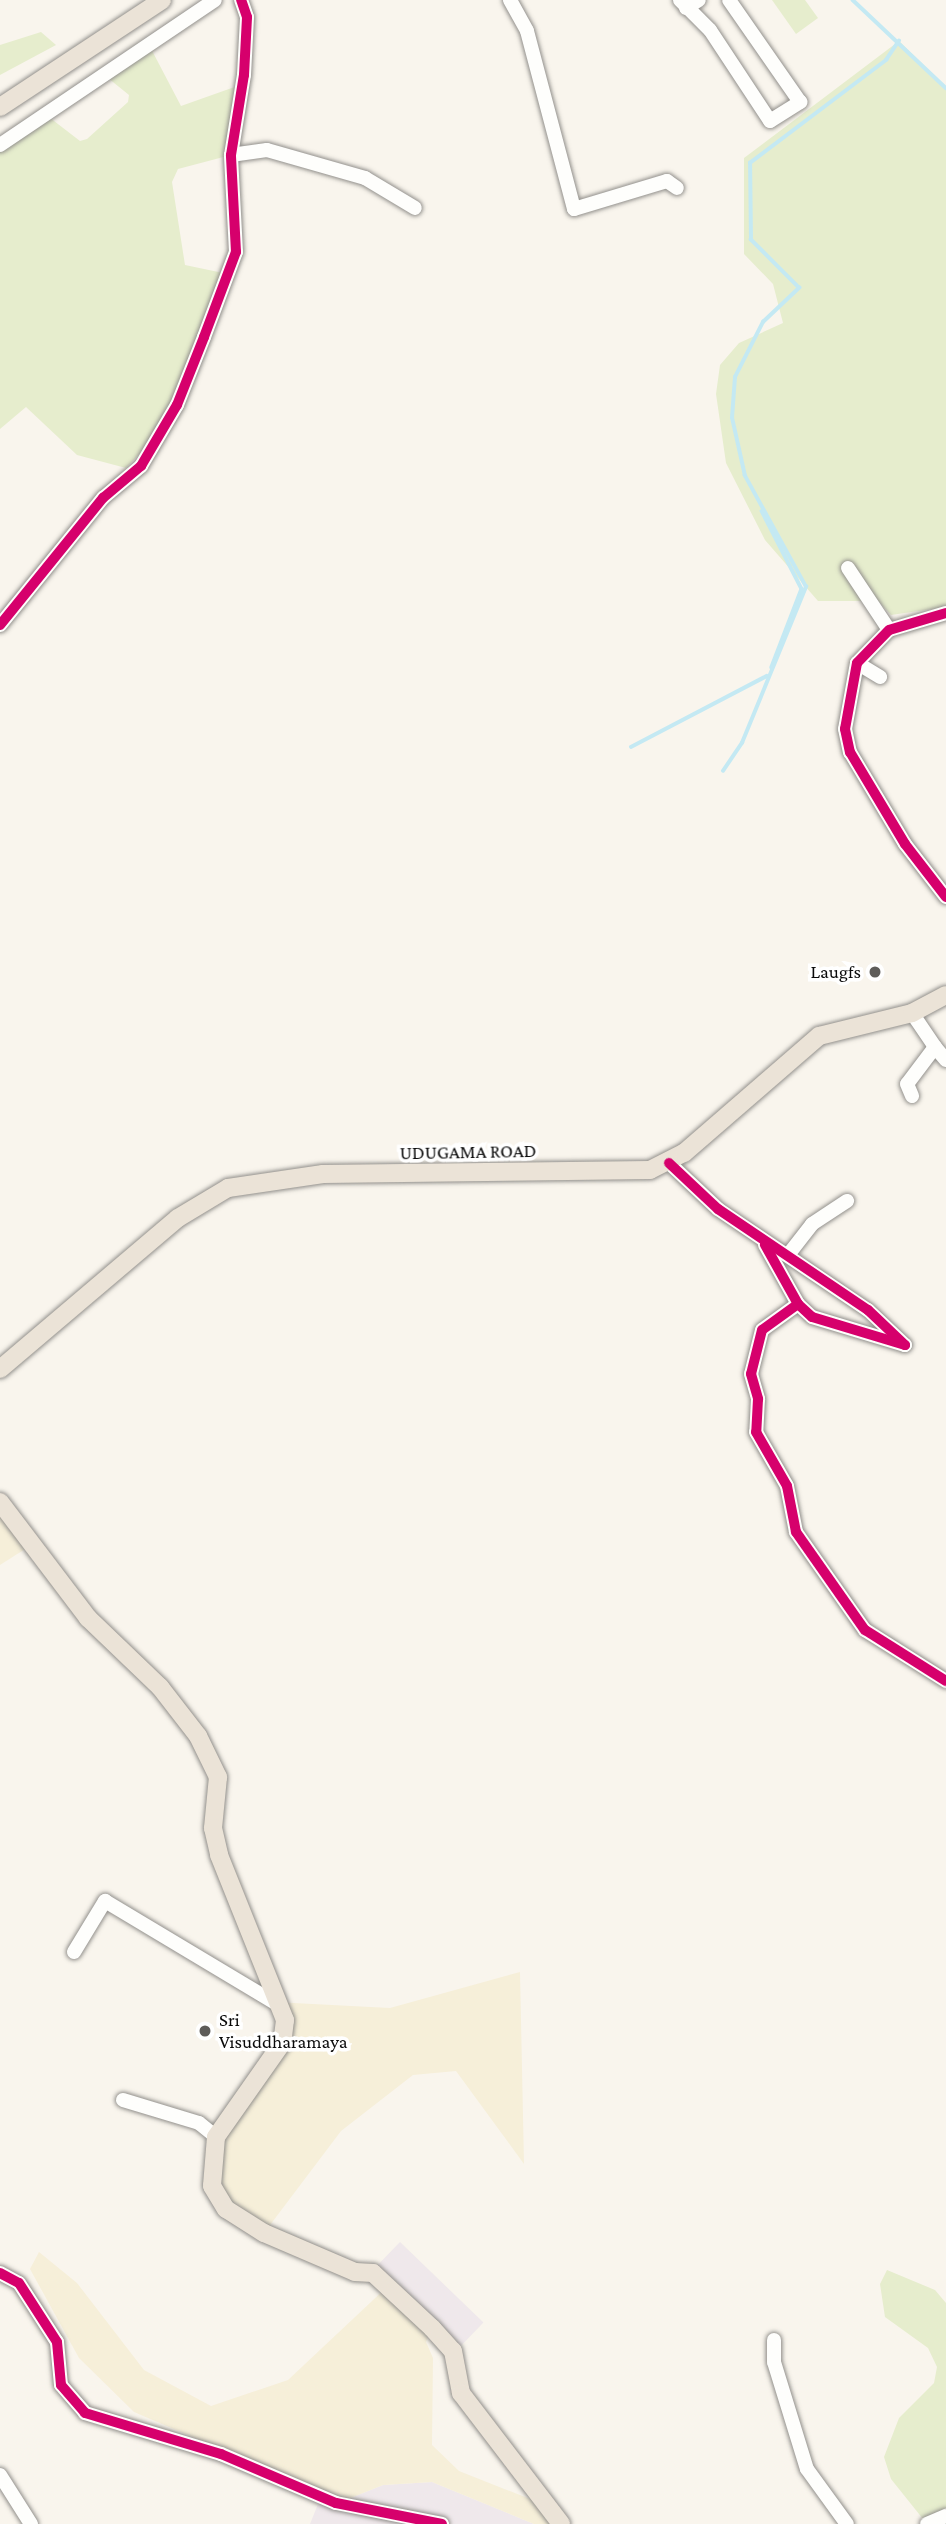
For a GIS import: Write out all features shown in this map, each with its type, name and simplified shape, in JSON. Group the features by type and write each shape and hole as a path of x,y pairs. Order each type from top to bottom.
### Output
{"main road":[{"path":"0,107 162,0"},
{"name":"UDUGAMA ROAD","path":"0,1369 178,1219 247,1182 324,1174 625,1173 669,1163 819,1036 912,1013 946,995"},
{"path":"0,1502 88,1618 153,1678 211,1758 219,1855 274,2002 285,2020 282,2043 216,2137 212,2186 226,2209 355,2272 373,2273 453,2351 461,2393 561,2524"}],"street":[{"path":"0,145 215,0"},
{"path":"0,625 103,498 141,466 177,405 236,251 231,155 244,75 247,17 241,0"},
{"path":"510,0 527,31 573,209 667,181 677,188"},
{"path":"683,4 699,0"},
{"path":"683,4 709,30 771,121 800,102 729,0"},
{"path":"231,155 279,153 365,178 415,208"},
{"path":"848,568 889,630"},
{"path":"946,613 889,630 857,663 846,698 850,752 946,897"},
{"path":"857,663 880,677"},
{"path":"912,1013 946,1060"},
{"path":"912,1096 906,1084 935,1047"},
{"path":"669,1163 765,1245 788,1255 868,1310 905,1345 813,1317 797,1304 765,1245"},
{"path":"788,1255 812,1224 846,1201"},
{"path":"797,1304 762,1330 751,1374 756,1432 787,1486 796,1532 857,1620 946,1681"},
{"path":"74,1952 106,1901 274,2002"},
{"path":"123,2100 199,2123 216,2137"},
{"path":"0,2273 19,2283 57,2342 61,2385 86,2413 221,2454 336,2503 442,2524"},
{"path":"774,2340 774,2362 807,2469 847,2524"},
{"path":"0,2475 31,2524"},
{"path":"927,2524 946,2516"}],"shaded area":[{"path":"0,1502 33,1544 0,1565"},
{"path":"520,1972 524,2164 456,2071 413,2075 341,2131 264,2233 226,2209 213,2165 216,2137 282,2043 274,2002 390,2008"},
{"path":"400,2242 483,2323 455,2352 372,2271"},
{"path":"39,2252 77,2283 144,2370 211,2406 288,2380 388,2286 432,2328 426,2342 433,2358 432,2445 459,2471 545,2505 561,2524 534,2524 432,2482 383,2485 343,2501 134,2412 79,2358 30,2269"},
{"path":"432,2482 534,2524 310,2524 322,2494 343,2501 383,2485"}],"green space":[{"path":"772,0 805,0 818,18 796,34"},
{"path":"41,32 56,45 0,75 0,45"},
{"path":"899,41 946,87 946,607 891,615 878,601 818,601 765,540 726,463 716,394 720,365 739,343 783,323 773,284 744,254 744,158"},
{"path":"148,43 181,106 243,84 231,155 178,169 172,182 185,265 228,274 161,431 126,468 77,455 26,407 0,429 0,145 45,114 80,141 87,139 128,102 129,95 108,78"},
{"path":"887,2270 935,2290 946,2303 946,2524 927,2524 891,2479 884,2457 899,2418 934,2383 937,2367 928,2348 885,2317 880,2284"}],"waterway":[{"path":"853,0 946,88"},
{"path":"723,771 742,743 806,587 745,476 732,418 735,377 763,322 799,288 751,240 750,163 886,60 899,41"},
{"path":"762,511 802,589 772,667"},
{"path":"631,747 767,676"}],"cycle path":[{"path":"0,625 103,498 141,466 177,405 204,337 236,252 231,155 244,75 247,17 241,0"},
{"path":"946,613 889,630 857,663 845,729 850,752 905,844 946,897"},
{"path":"669,1163 718,1209 868,1310 905,1345 812,1317 798,1304 765,1245"},
{"path":"798,1304 762,1330 751,1374 758,1399 756,1432 787,1486 796,1532 865,1630 946,1681"},
{"path":"0,2273 19,2283 57,2342 61,2385 85,2413 221,2454 336,2503 442,2524"}],"place":[{"name":"Laugfs","path":"875,972"},
{"name":"Sri Visuddharamaya","path":"205,2031"}]}
